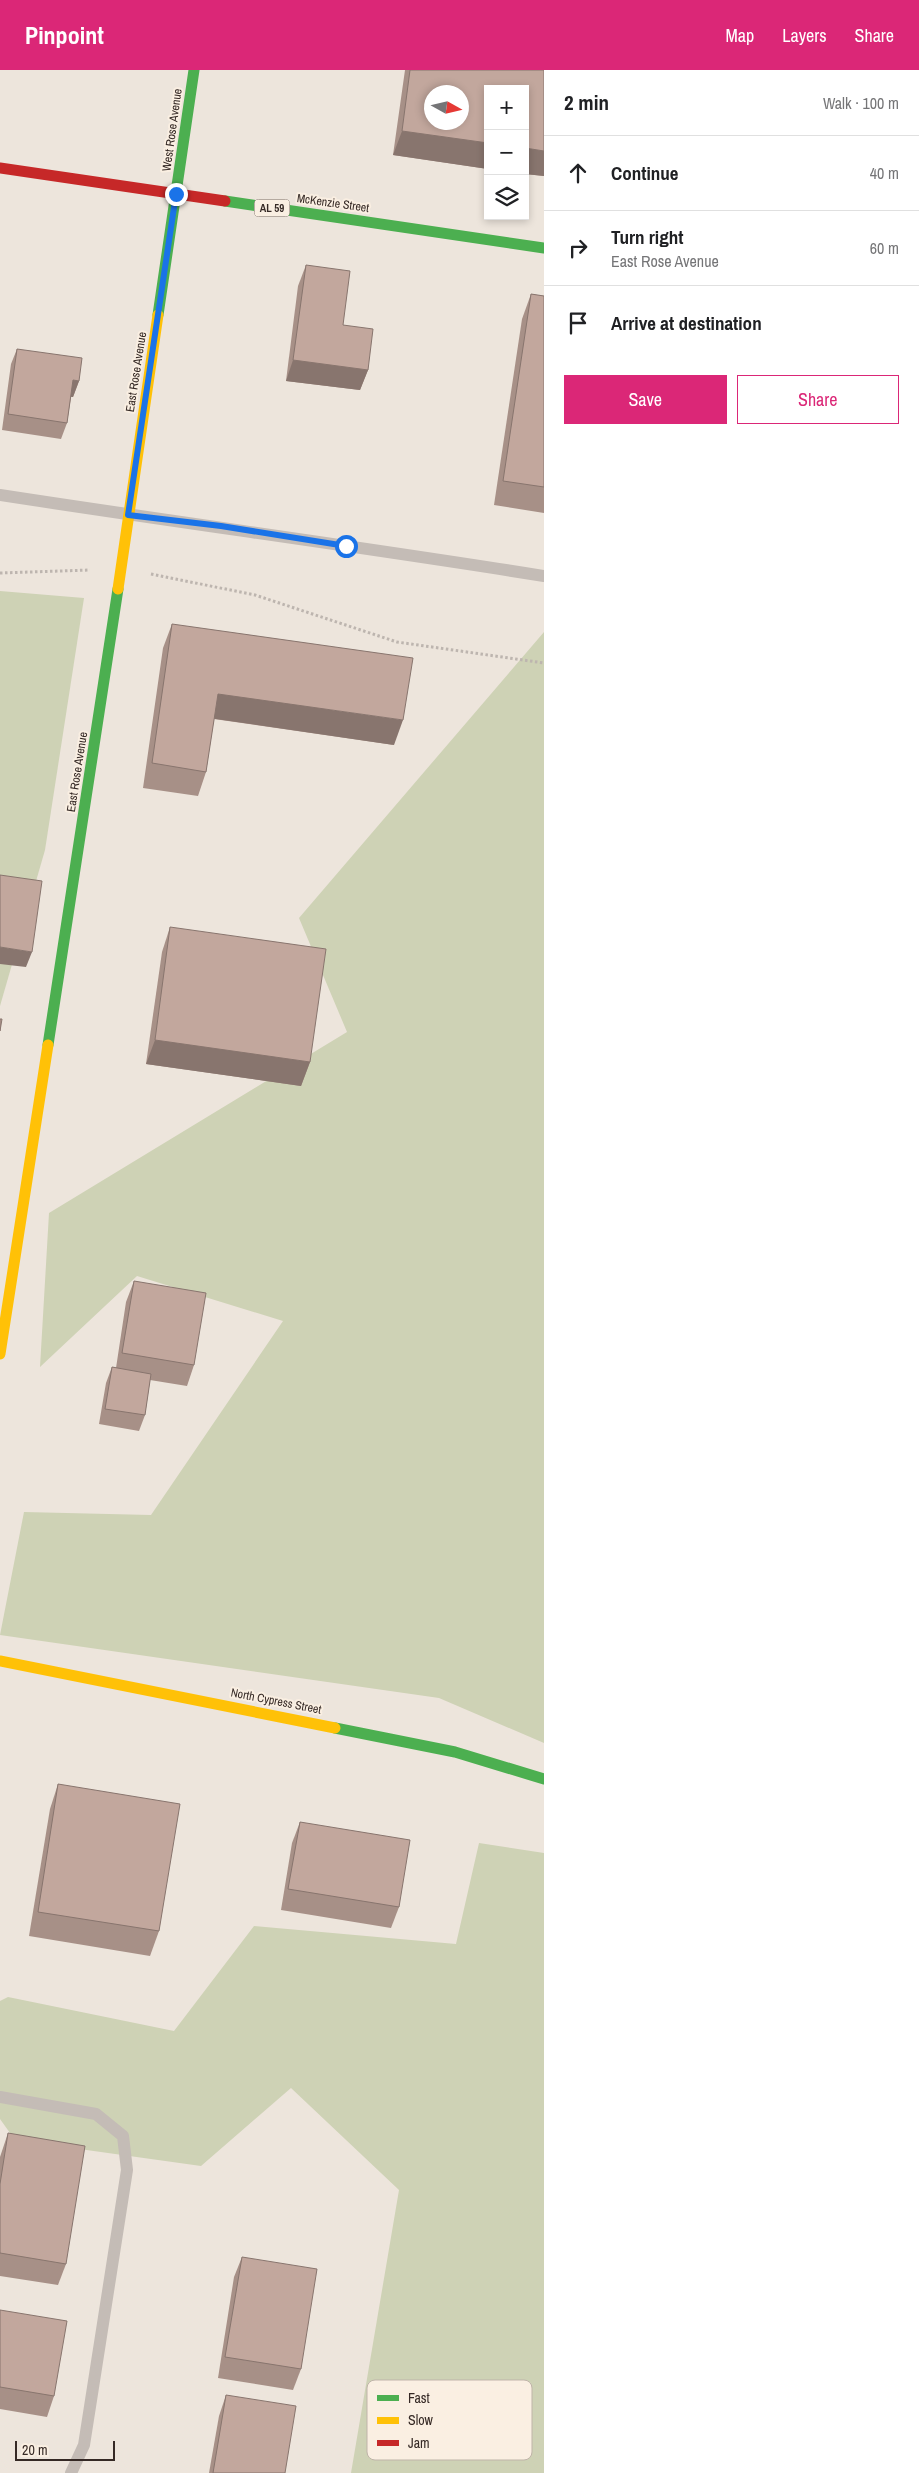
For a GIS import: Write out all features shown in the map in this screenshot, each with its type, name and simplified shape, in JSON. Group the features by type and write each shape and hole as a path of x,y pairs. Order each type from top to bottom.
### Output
{"street":[{"name":"West Rose Avenue","path":"176,194 194,70"},
{"name":"McKenzie Street","path":"0,168 544,248"},
{"name":"East Rose Avenue","path":"0,1354 122,568 128,515 176,194"},
{"name":"North Cypress Street","path":"0,1661 455,1752 544,1779"}],"lane":[{"path":"0,495 128,515 221,526 544,576"},
{"path":"0,2097 96,2114 124,2136 127,2170 84,2445 71,2473"}],"path":[{"path":"0,573 122,568 254,595 397,642 544,663"}],"green space":[{"path":"0,591 84,598 45,850 0,1006"},
{"path":"544,632 544,1743 439,1698 0,1635 24,1512 151,1515 283,1321 137,1276 40,1367 49,1213 347,1032 299,918"},
{"path":"479,1843 544,1853 544,2473 351,2473 399,2190 291,2088 201,2166 15,2140 0,2119 0,2001 8,1997 174,2031 254,1926 456,1944"}],"building":[{"path":"410,70 544,70 544,151 529,149 529,85 484,85 484,142 402,131"},
{"path":"306,265 350,271 343,325 373,329 368,370 293,360"},
{"path":"531,294 544,296 544,487 503,481"},
{"path":"17,349 82,358 79,381 73,380 67,423 8,414"},
{"path":"172,624 413,658 403,720 218,694 206,772 152,763"},
{"path":"0,875 42,881 32,952 0,947"},
{"path":"170,927 326,949 310,1062 155,1040"},
{"path":"134,1281 206,1293 194,1365 122,1353"},
{"path":"112,1367 151,1374 145,1415 105,1409"},
{"path":"58,1784 180,1804 159,1931 38,1912"},
{"path":"300,1822 410,1840 399,1907 288,1889"},
{"path":"8,2133 85,2146 66,2264 0,2253 0,2184"},
{"path":"242,2257 317,2269 301,2369 225,2357"},
{"path":"0,2310 67,2321 54,2396 0,2387"},
{"path":"226,2395 296,2406 285,2473 213,2473"}],"traffic: fast":[{"path":"158,315 194,70"},
{"path":"225,201 544,248"},
{"path":"48,1045 118,589"},
{"path":"335,1728 455,1752 544,1779"}],"traffic: slow":[{"path":"118,589 158,315"},
{"path":"0,1354 48,1045"},
{"path":"0,1661 335,1728"}],"traffic: jam":[{"path":"0,168 225,201"}],"route":[{"path":"176,194 128,515 221,526 346,546"}]}
